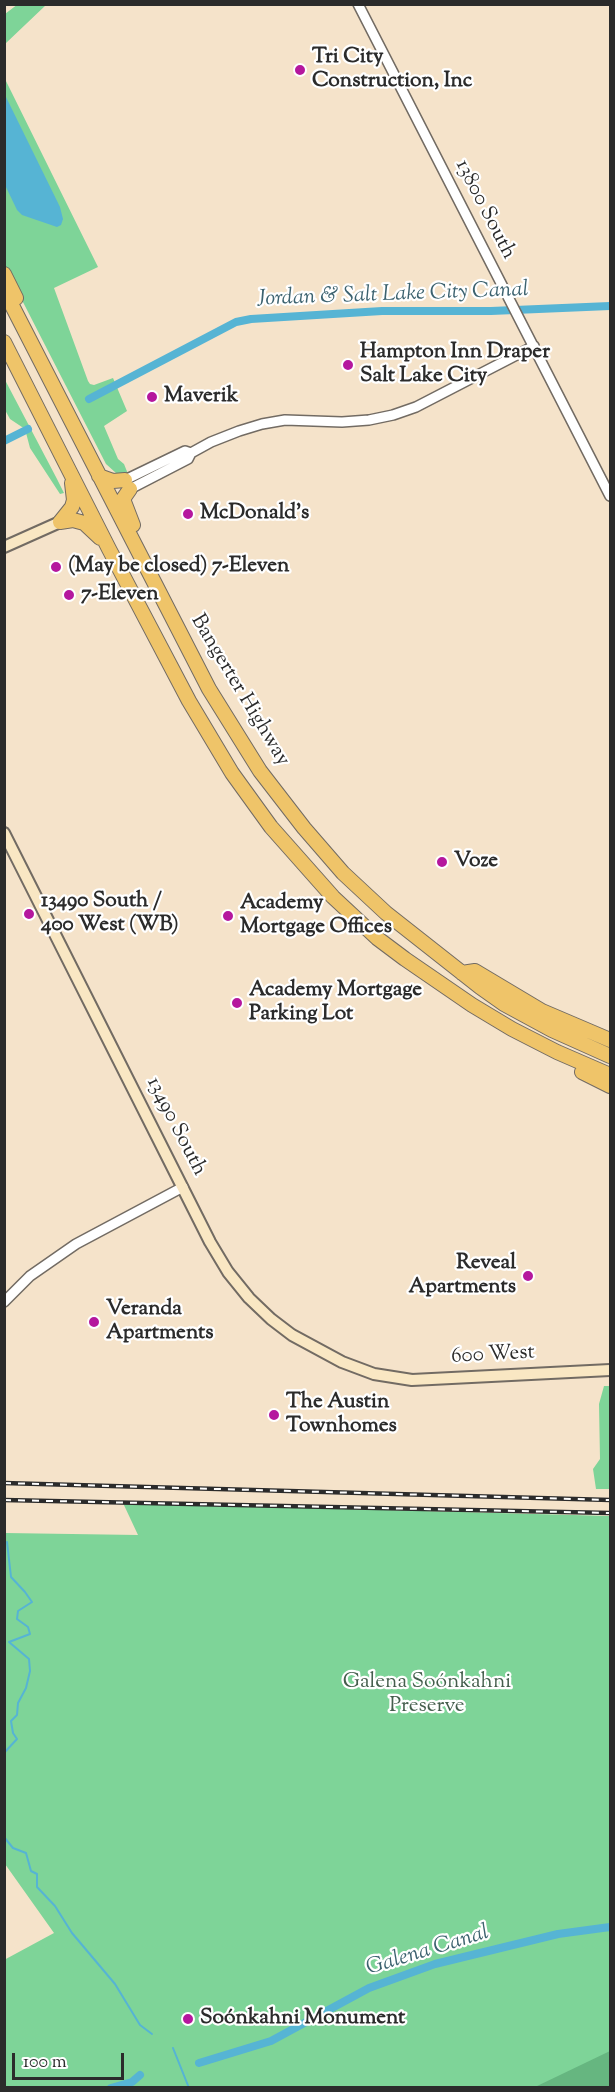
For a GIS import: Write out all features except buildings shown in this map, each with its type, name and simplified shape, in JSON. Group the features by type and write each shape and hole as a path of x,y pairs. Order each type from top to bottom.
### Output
{"highway":[{"path":"4,274 23,311 25,328"},
{"name":"Bangerter Highway","path":"4,290 149,574 229,723 282,801 343,873 386,913 462,973 504,1004 552,1030 610,1056"},
{"path":"4,342 202,725 255,806 315,879 356,919 405,959 504,1024 557,1052 610,1075"},
{"path":"60,522 72,507 74,500 70,471"},
{"path":"99,476 128,485 123,499 129,517 151,561 149,574"},
{"path":"60,522 72,520 84,523 109,549"},
{"path":"405,959 421,980 484,1022 543,1054 610,1086"},
{"path":"462,973 475,971 542,1011 610,1040"}],"main road":[{"path":"4,548 60,522"},
{"name":"13490 South","path":"4,833 210,1242 228,1272 249,1298 292,1335 342,1362 378,1374"},
{"name":"600 West","path":"378,1374 412,1380 610,1370"}],"street":[{"name":"13800 South","path":"358,4 610,496"},
{"path":"128,485 188,459 191,453 211,442 262,423 285,420 350,421 393,415 416,407 534,346"},
{"path":"4,1302 30,1276 76,1244 183,1187"}],"green space":[{"path":"18,4 46,5 5,44 5,14"},
{"path":"4,77 98,267 54,288 88,381 94,385 113,378 127,411 104,426 118,459 124,464 128,474 116,473 106,464 5,267"},
{"path":"4,378 64,493 60,494 30,448 25,429 10,419 5,410"},
{"path":"604,1386 610,1386 610,1489 596,1489 593,1469 600,1459 599,1404"},
{"name":"Galena Soónkahni Preserve","path":"123,1503 610,1516 610,2087 5,2087 4,1960 54,1933 5,1864 5,1533 138,1535"},
{"path":"610,2051 610,2087 535,2087"}],"water":[{"path":"5,95 60,207 63,219 61,225 57,227 22,215 17,210 5,185"}],"waterway":[{"name":"Jordan & Salt Lake City Canal","path":"89,399 236,322 251,319 382,311 491,311 610,306"},
{"name":"Jordan & Salt Lake City Canal","path":"4,441 28,429"},
{"path":"4,1753 17,1739 13,1733 11,1721 17,1715 18,1703 26,1688 30,1671 29,1659 9,1642 30,1634 28,1627 17,1619 18,1611 32,1602 11,1577 7,1542"},
{"path":"4,1837 13,1848 26,1853 31,1871 37,1874 37,1887 55,1906 72,1933 115,1984 140,2025 152,2034"},
{"name":"Galena Canal","path":"199,2063 271,2041 369,1988 435,1964 558,1934 610,1927"},
{"path":"173,2048 189,2088"},
{"name":"Galena Canal","path":"111,2088 132,2082 140,2075"}],"railway":[{"path":"4,1483 610,1500"},
{"path":"4,1500 610,1513"}],"place":[{"name":"Tri City Construction, Inc","path":"300,70"},
{"name":"Hampton Inn Draper Salt Lake City","path":"348,365"},
{"name":"Maverik","path":"152,397"},
{"name":"McDonald's","path":"188,514"},
{"name":"(May be closed) 7-Eleven","path":"56,567"},
{"name":"7-Eleven","path":"69,595"},
{"name":"Voze","path":"442,862"},
{"name":"13490 South / 400 West (WB)","path":"29,914"},
{"name":"Academy Mortgage Offices","path":"228,916"},
{"name":"Academy Mortgage Parking Lot","path":"237,1003"},
{"name":"Reveal Apartments","path":"528,1276"},
{"name":"Veranda Apartments","path":"94,1322"},
{"name":"The Austin Townhomes","path":"274,1415"},
{"name":"Soónkahni Monument","path":"188,2019"}]}
